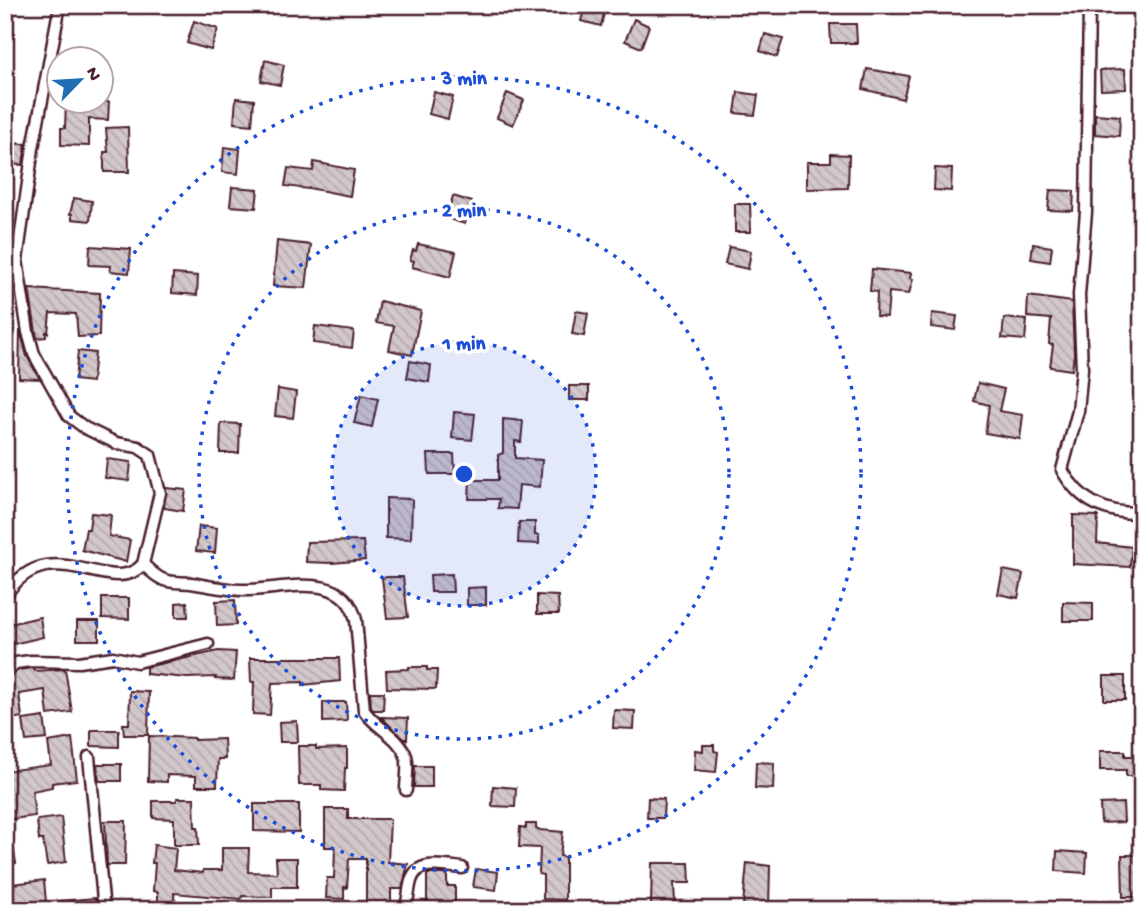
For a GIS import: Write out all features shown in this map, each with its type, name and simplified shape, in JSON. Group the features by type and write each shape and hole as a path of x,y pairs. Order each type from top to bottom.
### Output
{"street":[{"path":"5,596 24,573 48,564 127,574 136,572 143,564 160,493 150,455 138,447 116,443 85,428 69,416 34,354 27,332 17,260 33,148 60,5"},
{"path":"1089,5 1086,212 1079,295 1082,369 1078,411 1062,470 1071,487 1089,502 1121,513 1142,513"},
{"path":"143,564 164,580 245,590 304,585 335,592 347,599 356,620 364,710 369,718 399,742 407,758 406,790"},
{"path":"5,672 16,663 30,661 79,662 113,657 137,662 208,644"},
{"path":"89,757 104,910"},
{"path":"404,910 414,873 422,867 433,865 462,868"}],"building":[{"path":"585,5 606,5 601,26 581,21"},
{"path":"634,19 649,26 641,48 625,41"},
{"path":"194,21 218,29 211,50 187,43"},
{"path":"830,24 856,24 857,43 831,43"},
{"path":"765,34 783,39 777,57 760,51"},
{"path":"265,60 284,65 280,85 261,81"},
{"path":"867,69 909,76 903,99 863,89"},
{"path":"1125,69 1126,89 1101,90 1100,70"},
{"path":"434,92 453,97 448,119 429,114"},
{"path":"738,92 758,95 755,115 735,113"},
{"path":"507,93 524,100 513,125 497,118"},
{"path":"236,98 254,100 252,125 234,123"},
{"path":"1095,114 1120,116 1119,136 1095,134"},
{"path":"65,116 108,116 108,120 89,119 89,146 61,145 61,128 65,128"},
{"path":"128,127 129,172 104,172 104,152 108,152 106,128"},
{"path":"5,143 26,144 23,165 5,164"},
{"path":"224,147 240,149 238,174 222,172"},
{"path":"831,154 849,155 848,188 807,189 807,162 831,162"},
{"path":"314,162 354,170 350,196 285,186 288,168 313,171"},
{"path":"935,168 952,169 951,191 934,190"},
{"path":"232,187 258,189 256,208 230,206"},
{"path":"1050,190 1074,191 1073,211 1048,210"},
{"path":"453,196 472,202 465,224 446,218"},
{"path":"74,198 92,201 90,221 72,219 70,214"},
{"path":"735,204 750,204 751,232 735,232"},
{"path":"277,241 311,245 306,288 273,286"},
{"path":"418,244 456,252 450,277 412,267 414,261 410,260"},
{"path":"1033,244 1052,247 1050,262 1031,259"},
{"path":"90,246 131,249 129,273 110,271 111,266 89,265"},
{"path":"729,247 751,251 748,269 725,264"},
{"path":"872,269 911,273 910,278 913,279 909,294 889,292 887,317 876,316 877,292 870,291"},
{"path":"173,274 198,276 197,295 172,293"},
{"path":"29,289 100,293 99,336 78,337 76,314 50,313 46,337 37,338"},
{"path":"1028,296 1072,302 1072,370 1050,367 1053,345 1049,344 1051,319 1027,317"},
{"path":"380,301 421,311 412,355 389,350 394,326 376,323"},
{"path":"576,311 588,313 584,336 572,334"},
{"path":"932,313 957,316 955,330 931,327"},
{"path":"1004,318 1027,320 1025,340 1002,338"},
{"path":"315,326 354,331 352,348 313,343"},
{"path":"20,330 27,356 40,379 19,378"},
{"path":"78,351 95,353 92,382 75,380"},
{"path":"410,361 431,365 429,382 407,378"},
{"path":"978,383 1004,389 999,411 1023,415 1020,439 985,433 989,405 974,401"},
{"path":"569,386 589,386 589,400 569,400"},
{"path":"278,389 296,392 293,418 275,416"},
{"path":"361,395 378,399 372,427 354,423"},
{"path":"454,412 475,414 472,440 452,438"},
{"path":"503,419 523,421 521,442 515,441 515,458 542,460 540,487 519,485 517,509 498,508 499,499 469,499 470,480 498,480 498,455 503,453"},
{"path":"221,423 240,424 239,453 220,453"},
{"path":"428,454 454,454 455,474 429,474"},
{"path":"107,459 131,462 129,481 105,478"},
{"path":"166,488 186,490 183,511 164,508"},
{"path":"386,498 412,499 411,539 386,538"},
{"path":"91,513 111,515 109,536 130,540 126,562 82,550"},
{"path":"1073,515 1098,516 1097,543 1132,547 1130,567 1073,564"},
{"path":"519,522 535,522 535,535 539,535 539,544 518,543"},
{"path":"199,526 217,528 215,553 196,551"},
{"path":"363,541 365,560 306,562 307,542"},
{"path":"1003,570 1023,574 1018,598 998,594"},
{"path":"452,574 453,592 431,592 430,575"},
{"path":"403,577 408,617 387,618 382,578"},
{"path":"486,587 486,605 467,605 467,588"},
{"path":"537,595 558,596 559,614 537,614"},
{"path":"102,598 129,598 129,619 102,618"},
{"path":"235,600 236,625 217,626 216,601"},
{"path":"187,602 188,617 176,617 176,603"},
{"path":"1063,602 1093,603 1093,621 1063,621"},
{"path":"40,617 43,637 5,646 5,625"},
{"path":"77,621 99,621 99,640 77,640"},
{"path":"218,651 236,652 234,680 146,674 146,667"},
{"path":"250,658 339,658 340,681 303,685 303,682 272,683 270,715 253,714 254,682 251,682"},
{"path":"409,667 437,670 436,689 387,688 386,670"},
{"path":"32,668 35,671 65,669 72,712 48,715 45,690 19,694 22,717 5,720 5,679 19,670"},
{"path":"1104,676 1125,676 1125,700 1104,700"},
{"path":"130,691 149,692 148,735 124,735 123,724 129,724"},
{"path":"370,692 384,692 383,710 373,710"},
{"path":"323,702 346,702 347,721 323,722"},
{"path":"614,710 635,711 634,729 613,728"},
{"path":"44,717 47,739 26,741 23,720"},
{"path":"381,717 408,718 407,739 404,739"},
{"path":"297,721 298,742 280,742 279,722"},
{"path":"91,730 119,730 119,747 91,746"},
{"path":"149,736 194,740 224,739 225,759 218,759 217,786 196,786 196,776 167,775 167,782 148,781"},
{"path":"72,738 77,780 52,783 52,787 32,791 35,816 5,820 5,802 9,801 5,771 51,765 48,742"},
{"path":"703,745 714,745 714,751 718,752 716,772 694,770 695,750 703,751"},
{"path":"298,746 316,746 316,749 347,748 344,791 321,790 321,785 299,785"},
{"path":"1100,751 1125,751 1125,756 1142,756 1142,776 1126,776 1126,770 1100,770"},
{"path":"756,762 774,763 773,789 755,788"},
{"path":"97,764 121,764 121,781 99,781"},
{"path":"415,766 432,766 432,787 414,787"},
{"path":"493,786 516,788 515,807 492,806"},
{"path":"177,798 194,798 199,845 174,845 174,819 153,818 153,801 177,801"},
{"path":"648,798 664,799 663,818 647,818"},
{"path":"1123,803 1124,822 1101,823 1100,804"},
{"path":"254,804 299,804 299,832 254,831"},
{"path":"325,809 348,809 348,819 390,819 388,862 408,864 402,889 391,889 391,905 366,905 366,859 349,859 344,899 326,898 327,878 334,878 335,847 325,847"},
{"path":"61,817 66,862 47,865 43,840 39,840 37,820"},
{"path":"105,821 126,821 125,865 107,865"},
{"path":"526,824 536,824 536,828 540,830 563,832 560,856 565,857 565,900 543,899 543,875 539,874 540,848 519,847 520,827 526,828"},
{"path":"10,830 16,863 5,865 5,831"},
{"path":"154,845 176,848 174,870 203,873 203,870 222,870 222,848 249,848 248,872 277,873 276,858 297,858 297,887 272,887 272,897 242,896 241,899 174,893 175,910 158,910 158,892 153,891"},
{"path":"1057,851 1087,853 1086,873 1056,871"},
{"path":"1122,855 1142,855 1142,897 1123,897"},
{"path":"652,863 689,863 690,883 674,883 675,905 651,905"},
{"path":"747,863 770,866 769,908 743,905"},
{"path":"476,869 498,872 496,890 473,887"},
{"path":"427,874 447,874 447,886 455,886 455,905 427,905"},
{"path":"44,880 46,902 5,903 5,885"},
{"path":"95,898 96,910 60,910 60,901"}]}
